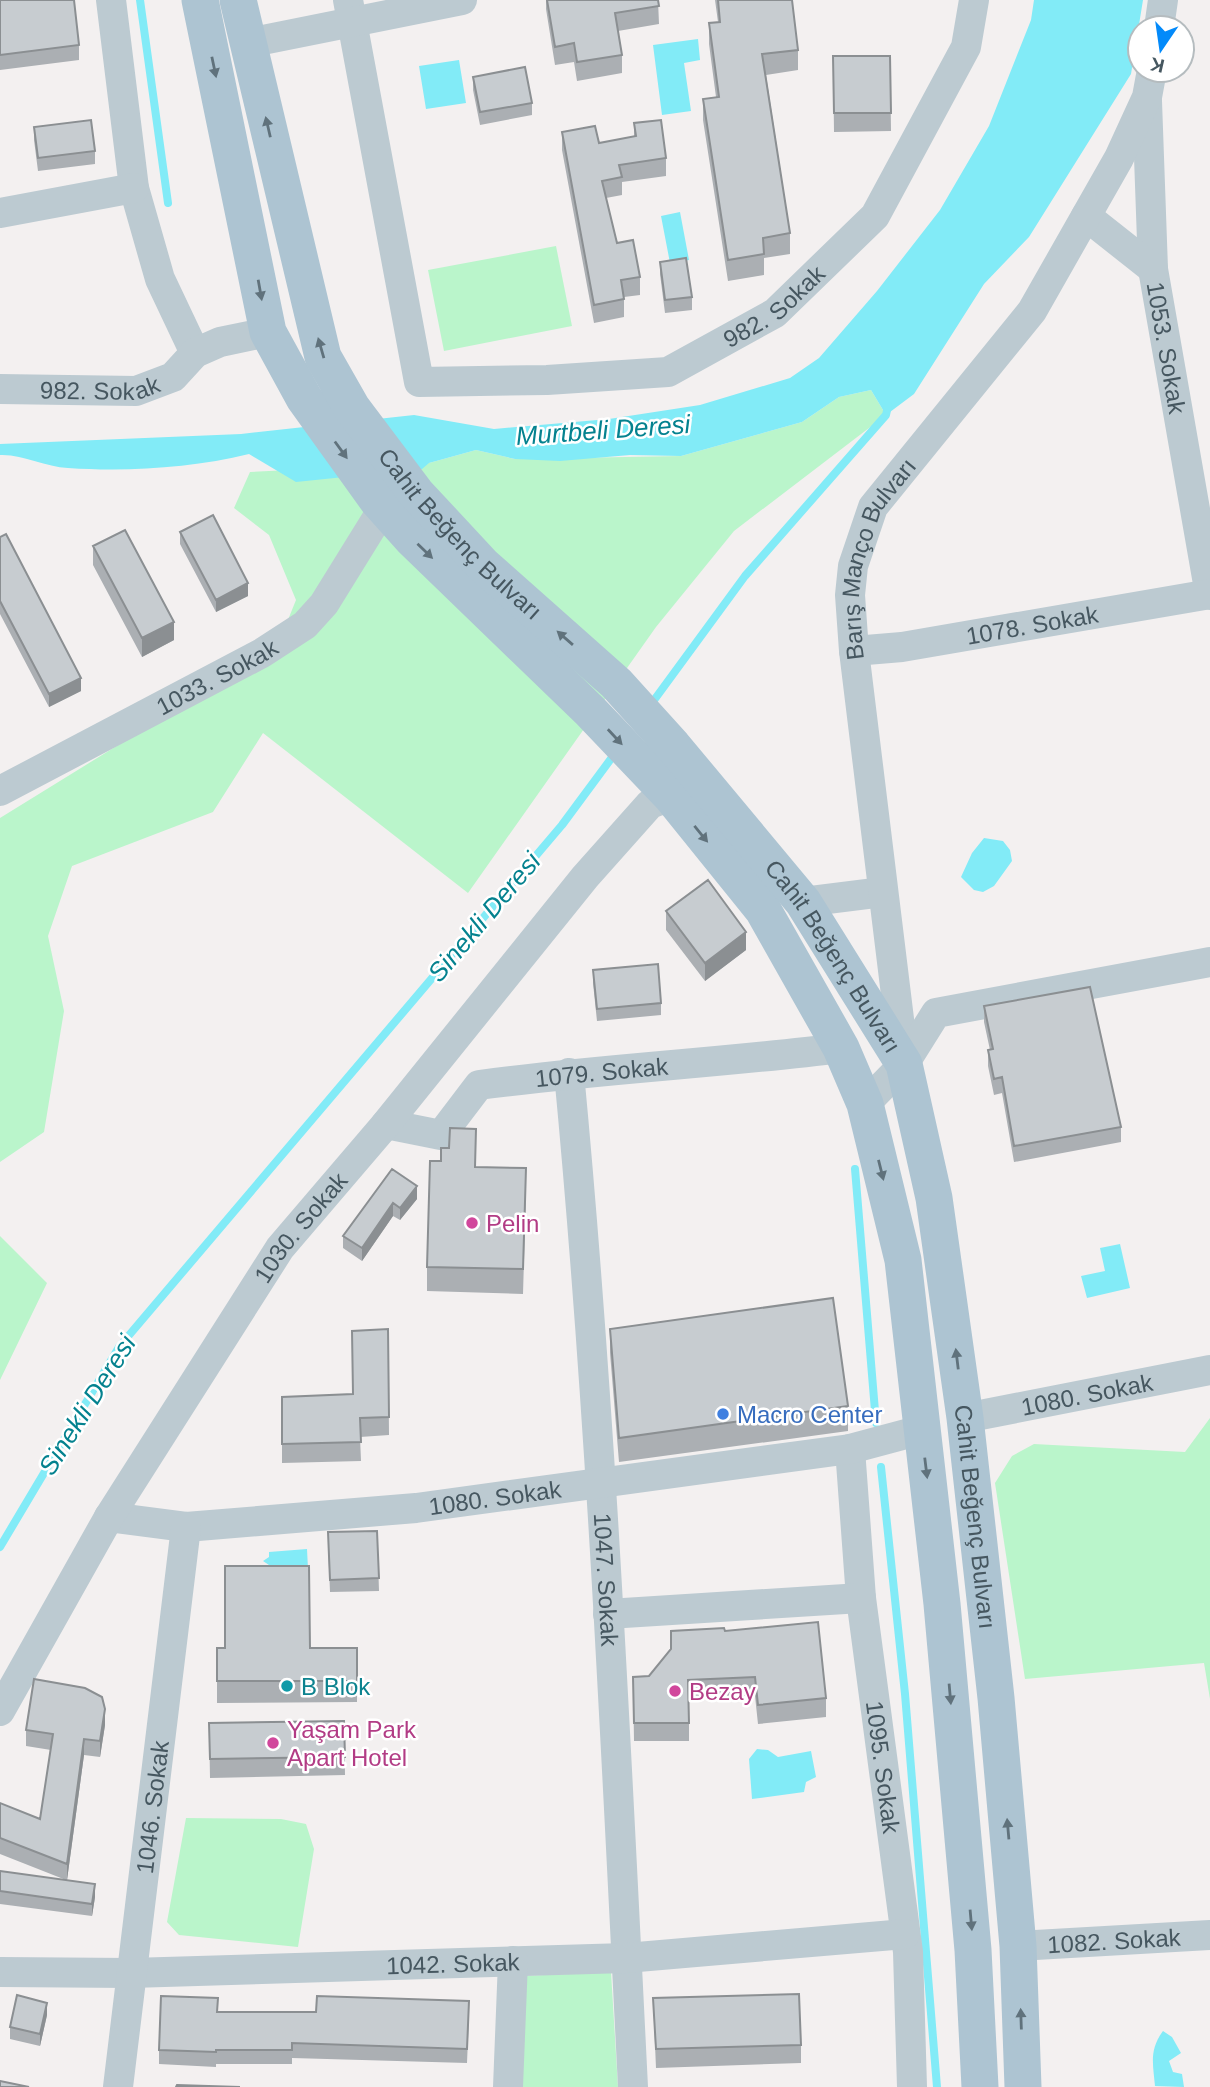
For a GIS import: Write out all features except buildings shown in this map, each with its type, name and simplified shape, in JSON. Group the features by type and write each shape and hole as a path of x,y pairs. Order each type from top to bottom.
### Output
{"main road":[{"name":"Cahit Beğenç Bulvarı","path":"200,0 268,332 304,398 393,501 483,565 616,683 662,734 803,902 904,1064 934,1198 965,1419 996,1698 1018,1945 1023,2087"},
{"name":"Cahit Beğenç Bulvarı","path":"239,0 323,357 352,408 412,539 590,710 671,796 763,910 841,1048 865,1104 903,1260 942,1604 971,1924 980,2087"}],"street":[{"path":"111,0 134,188 160,279 195,353"},
{"path":"248,43 350,11 462,0"},
{"name":"982. Sokak","path":"350,11 419,382 547,380 668,372 775,313 875,216 966,47 974,0"},
{"name":"Barış Manço Bulvarı","path":"904,1064 854,651 850,595 853,566 873,507 1032,311 1086,216 1150,84"},
{"name":"1053. Sokak","path":"1150,84 1153,268 1210,595"},
{"path":"0,214 134,188"},
{"path":"1086,216 1153,268"},
{"name":"982. Sokak","path":"0,389 136,391 173,377 195,353 220,342 268,332"},
{"name":"1033. Sokak","path":"0,791 262,653 305,625 324,604 393,501"},
{"name":"1078. Sokak","path":"854,651 902,647 1210,595"},
{"name":"1030. Sokak","path":"0,1711 109,1517 280,1248 386,1124 585,877 650,804 671,796"},
{"path":"803,902 883,892"},
{"path":"865,1104 904,1064 936,1013 1210,962"},
{"name":"1079. Sokak","path":"386,1124 441,1135 479,1085 569,1073 758,1058 841,1048"},
{"name":"1047. Sokak","path":"569,1073 585,1246 601,1485 632,2087"},
{"name":"1080. Sokak","path":"965,1419 1210,1370"},
{"name":"1080. Sokak","path":"109,1517 186,1527 416,1508 601,1485 850,1449 921,1430"},
{"name":"1095. Sokak","path":"850,1449 861,1598 905,1934 912,2087"},
{"name":"1046. Sokak","path":"118,2087 186,1527"},
{"path":"608,1614 861,1598"},
{"name":"1042. Sokak","path":"0,1972 131,1973 626,1958 905,1934"},
{"name":"1082. Sokak","path":"1018,1945 1210,1935"},
{"path":"508,2087 513,1961"}],"green space":[{"path":"556,246 572,326 444,351 428,270"},
{"path":"871,390 886,415 734,531 656,627 468,893 263,733 213,812 72,866 48,936 64,1011 44,1132 0,1162 0,818 277,647 296,600 269,535 234,508 250,472 429,463 476,450 515,459 681,456 802,422 839,397"},
{"path":"0,1236 47,1283 0,1380"},
{"path":"1210,1418 1210,1699 1204,1663 1025,1679 995,1483 1012,1456 1034,1444 1185,1452"},
{"path":"186,1818 281,1819 306,1824 314,1849 298,1947 179,1935 167,1922"},
{"path":"611,1972 618,2087 519,2087 523,1976"}],"water":[{"name":"Murtbeli Deresi","path":"1034,0 1143,0 1141,14 1126,14 1126,82 1029,237 984,284 914,394 886,415 871,390 839,397 802,422 681,456 630,455 560,461 515,459 476,450 429,463 422,469 296,482 249,454 182,466 113,469 59,467 17,456 0,455 0,444 241,434 414,415 494,429 609,419 700,405 790,378 819,358 877,291 940,210 989,126 1031,20"},
{"path":"698,39 700,60 684,63 691,111 662,115 653,45"},
{"path":"459,60 466,103 426,109 419,66"},
{"path":"680,212 689,260 670,263 661,216"},
{"path":"984,838 1003,841 1010,850 1012,861 994,886 983,892 974,890 961,877 972,853"},
{"path":"1120,1244 1130,1288 1087,1298 1081,1276 1105,1271 1100,1248"},
{"path":"307,1549 308,1569 270,1572 269,1565 263,1561 269,1557 269,1552"},
{"path":"757,1749 768,1750 778,1757 811,1751 816,1777 806,1782 804,1792 752,1799 749,1759"},
{"path":"1163,2031 1172,2037 1181,2053 1169,2061 1173,2072 1182,2074 1184,2087 1155,2086 1154,2051"}],"waterway":[{"path":"140,0 168,203"},
{"name":"Sinekli Deresi","path":"649,707 745,576 886,415 888,406"},
{"name":"Sinekli Deresi","path":"0,1547 119,1347 562,825 616,752"},
{"path":"855,1169 876,1423"},
{"path":"881,1467 905,1694 937,2087"}],"place":[{"name":"Pelin","path":"472,1223"},
{"name":"Macro Center","path":"723,1414"},
{"name":"B Blok","path":"287,1686"},
{"name":"Bezay","path":"675,1691"},
{"name":"Yaşam Park Apart Hotel","path":"273,1743"}]}
